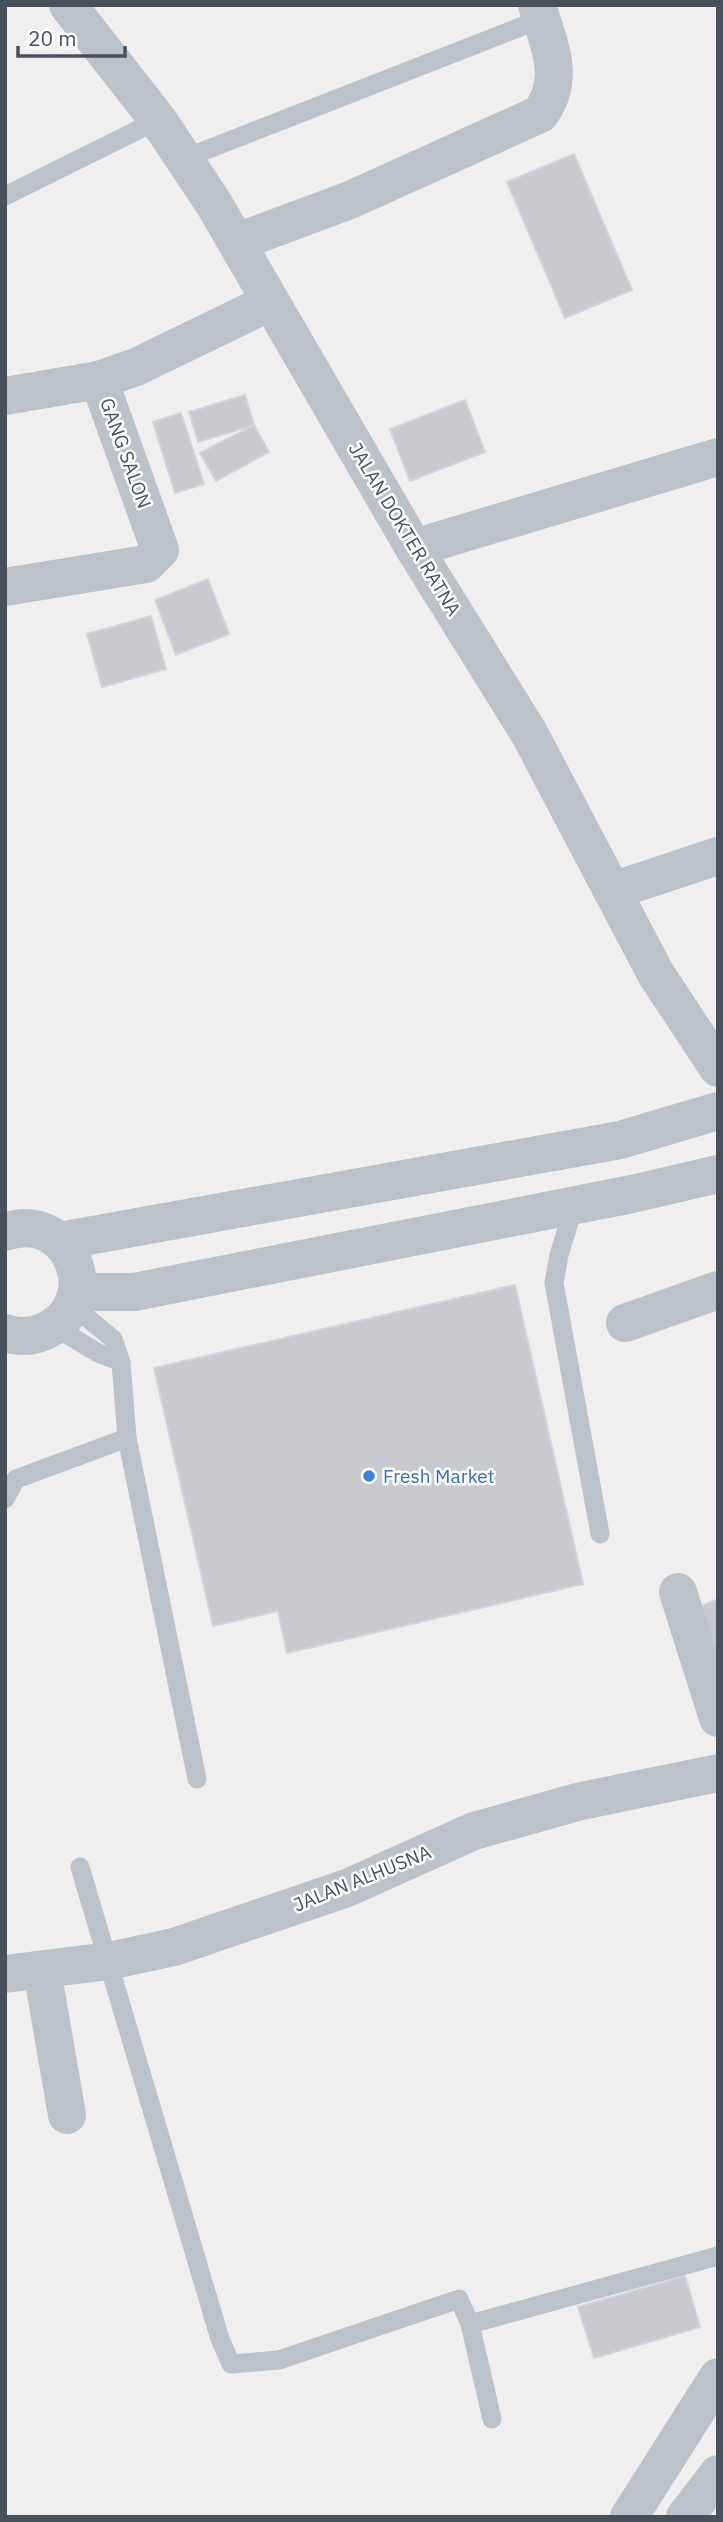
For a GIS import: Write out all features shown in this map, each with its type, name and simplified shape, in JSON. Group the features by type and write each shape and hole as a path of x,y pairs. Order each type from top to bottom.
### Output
{"street":[{"name":"JALAN DOKTER RATNA","path":"76,7 158,120 237,242 414,548 528,733 656,974 718,1068"},
{"path":"237,242 350,200 540,114 548,103 556,63 539,12"},
{"name":"GANG SALON","path":"5,587 146,564 160,551 99,380 136,367 270,302"},
{"path":"5,396 99,380"},
{"path":"414,548 718,457"},
{"path":"612,891 718,856"},
{"path":"60,1241 620,1140 718,1111"},
{"path":"8,1341 35,1336 69,1308 134,1292 574,1206 718,1174"},
{"path":"5,1232 30,1228 46,1232 60,1241 76,1264 69,1308"},
{"path":"625,1323 718,1290"},
{"path":"678,1592 718,1718"},
{"name":"JALAN ALHUSNA","path":"24,1972 109,1961 174,1947 347,1888 474,1831 577,1802 718,1773"},
{"path":"24,1972 67,2115"},
{"path":"629,2517 718,2377"},
{"path":"685,2517 716,2485"}],"lane":[{"path":"183,159 539,12"},
{"path":"5,196 158,120"},
{"path":"574,1206 559,1255 554,1283 600,1534"},
{"path":"69,1308 113,1339 121,1362 127,1438 197,1779"},
{"path":"69,1308 98,1353 121,1362"},
{"path":"5,1499 16,1479 127,1438"},
{"path":"80,1867 220,2339 231,2364 279,2360 458,2299 470,2324 492,2419"},
{"path":"470,2324 718,2256"}],"building":[{"path":"574,154 632,290 565,318 507,182"},
{"path":"245,395 254,425 198,442 189,412"},
{"path":"465,400 485,452 410,481 390,429"},
{"path":"181,413 204,484 175,493 153,422"},
{"path":"254,425 269,452 216,481 200,453"},
{"path":"208,579 229,634 176,655 155,600"},
{"path":"151,616 166,669 102,687 87,634"},
{"name":"Fresh Market","path":"515,1285 583,1584 287,1653 278,1611 213,1626 154,1368"},
{"path":"718,1599 718,1669 689,1611"},
{"path":"685,2276 700,2327 594,2358 578,2307"}],"place":[{"name":"Fresh Market","path":"369,1476"}]}
